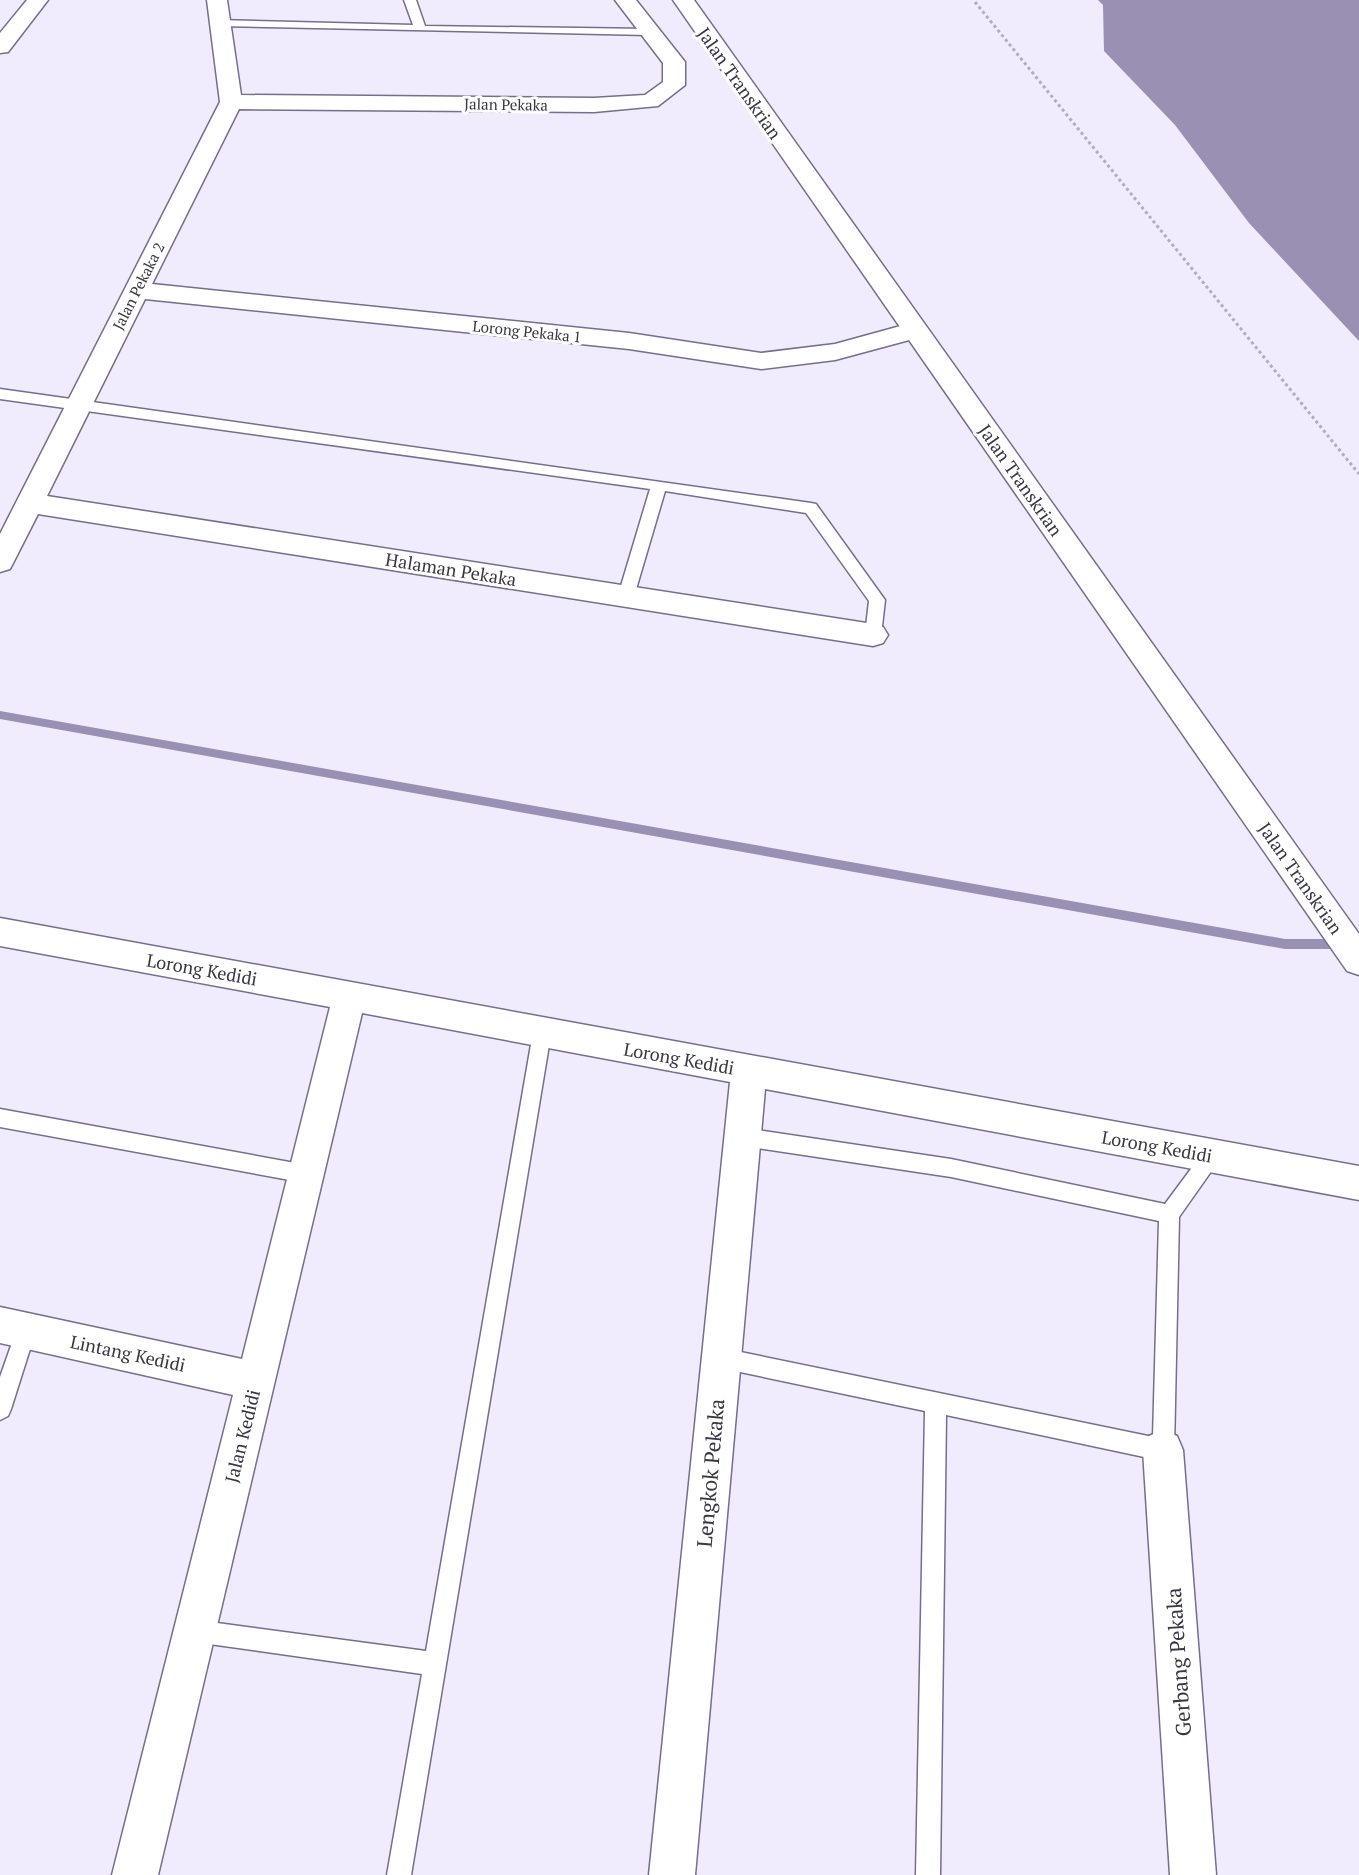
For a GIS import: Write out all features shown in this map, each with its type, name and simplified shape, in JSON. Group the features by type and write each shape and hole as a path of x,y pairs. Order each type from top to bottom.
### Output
{"street":[{"path":"0,47 38,0"},
{"name":"Jalan Pekaka","path":"231,102 594,105 650,102 674,85 674,62 625,0"},
{"name":"Jalan Transkrian","path":"683,0 1359,961"},
{"path":"218,11 231,102"},
{"name":"Jalan Pekaka 2","path":"0,562 231,102"},
{"name":"Lorong Pekaka 1","path":"136,290 629,341 760,361 835,352 915,330"},
{"name":"Halaman Pekaka","path":"29,503 873,635"},
{"name":"Lorong Kedidi","path":"0,932 1359,1183"},
{"name":"Jalan Kedidi","path":"135,1875 350,997"},
{"name":"Lengkok Pekaka","path":"672,1875 749,1071"},
{"name":"Lintang Kedidi","path":"13,1328 256,1381"},
{"name":"Gerbang Pekaka","path":"1163,1450 1193,1875"}],"lane":[{"path":"410,0 420,29"},
{"path":"218,11 420,29 649,32"},
{"path":"0,393 812,508 877,600 873,635"},
{"path":"626,596 659,485"},
{"path":"399,1875 542,1033"},
{"path":"0,1118 306,1174"},
{"path":"744,1137 951,1168 1169,1214"},
{"path":"722,1358 1163,1450 1169,1214 1212,1156"},
{"path":"0,1409 13,1328"},
{"path":"928,1875 936,1402"},
{"path":"195,1631 436,1664"}],"path":[{"path":"975,2 1359,474"}],"shaded area":[{"path":"1098,0 1359,0 1359,341 1249,223 1175,125 1104,51 1103,5"}],"waterway":[{"path":"0,715 1285,944 1359,944"}]}
